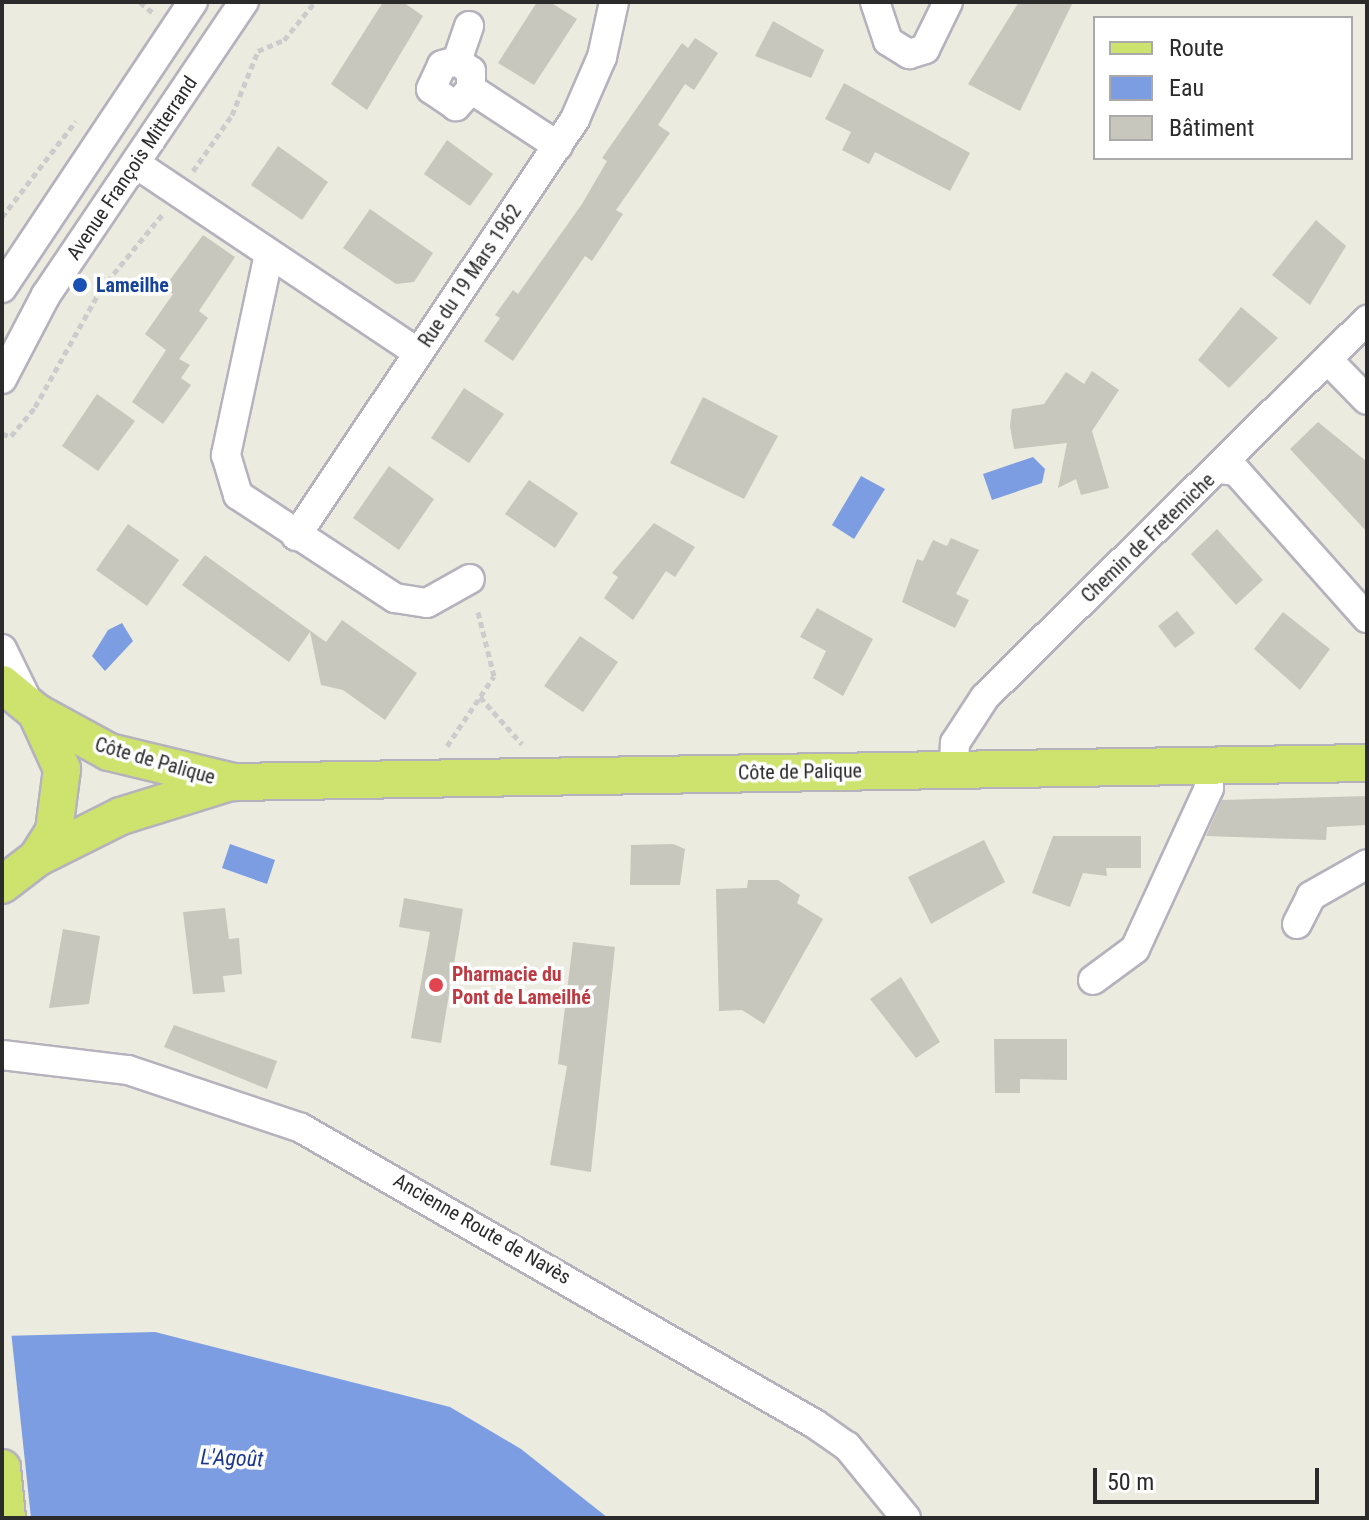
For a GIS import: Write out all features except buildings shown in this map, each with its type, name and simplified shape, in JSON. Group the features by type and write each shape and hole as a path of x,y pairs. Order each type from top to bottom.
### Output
{"main road":[{"name":"Côte de Palique","path":"22,700 109,752 233,782"},
{"path":"15,878 54,831 62,769 22,700"},
{"name":"Côte de Palique","path":"15,878 121,816 233,782 955,756 1208,767 1367,763"},
{"path":"2,1468 7,1518"}],"street":[{"name":"Avenue François Mitterrand","path":"2,288 193,2"},
{"name":"Avenue François Mitterrand","path":"2,379 46,295 244,2"},
{"name":"Rue du 19 Mars 1962","path":"296,536 558,146 590,89 614,2"},
{"path":"875,2 888,41 909,54 925,49 948,2"},
{"path":"457,61 469,26"},
{"path":"457,61 471,71 471,89 456,106 431,89 442,65 457,61"},
{"path":"471,89 558,146"},
{"path":"136,164 418,353"},
{"path":"269,254 226,471 246,505 411,603 427,603 470,579"},
{"name":"Chemin de Fretemiche","path":"955,756 1000,681 1329,361 1367,320"},
{"path":"1329,361 1367,400"},
{"path":"1218,469 1236,471 1367,618"},
{"path":"2,649 22,700"},
{"path":"1093,980 1135,949 1209,788 1208,767"},
{"path":"1297,924 1311,896 1367,864"},
{"name":"Ancienne Route de Navès","path":"2,1055 128,1070 301,1128 815,1424 847,1446 905,1516"}],"path":[{"path":"140,2 152,12"},
{"path":"2,434 11,436 35,407 101,289 178,193 225,128 258,51 284,40 315,2"},
{"path":"2,217 53,148"},
{"path":"443,752 494,676 470,579"},
{"path":"480,697 528,751"}],"water":[{"path":"1033,457 1045,469 1042,483 992,500 983,474"},
{"path":"861,476 885,489 854,539 832,525"},
{"path":"122,623 133,641 105,671 92,656 108,630"},
{"path":"230,844 275,860 267,884 222,868"},
{"name":"L'Agoût","path":"155,1332 450,1407 521,1449 608,1518 2,1518 2,1336"}],"pier":[{"path":"11,1331 31,1518 2,1518 2,1332"}],"place":[{"name":"Lameilhe","path":"80,285"},
{"name":"Pharmacie du Pont de Lameilhé","path":"436,985"}]}
